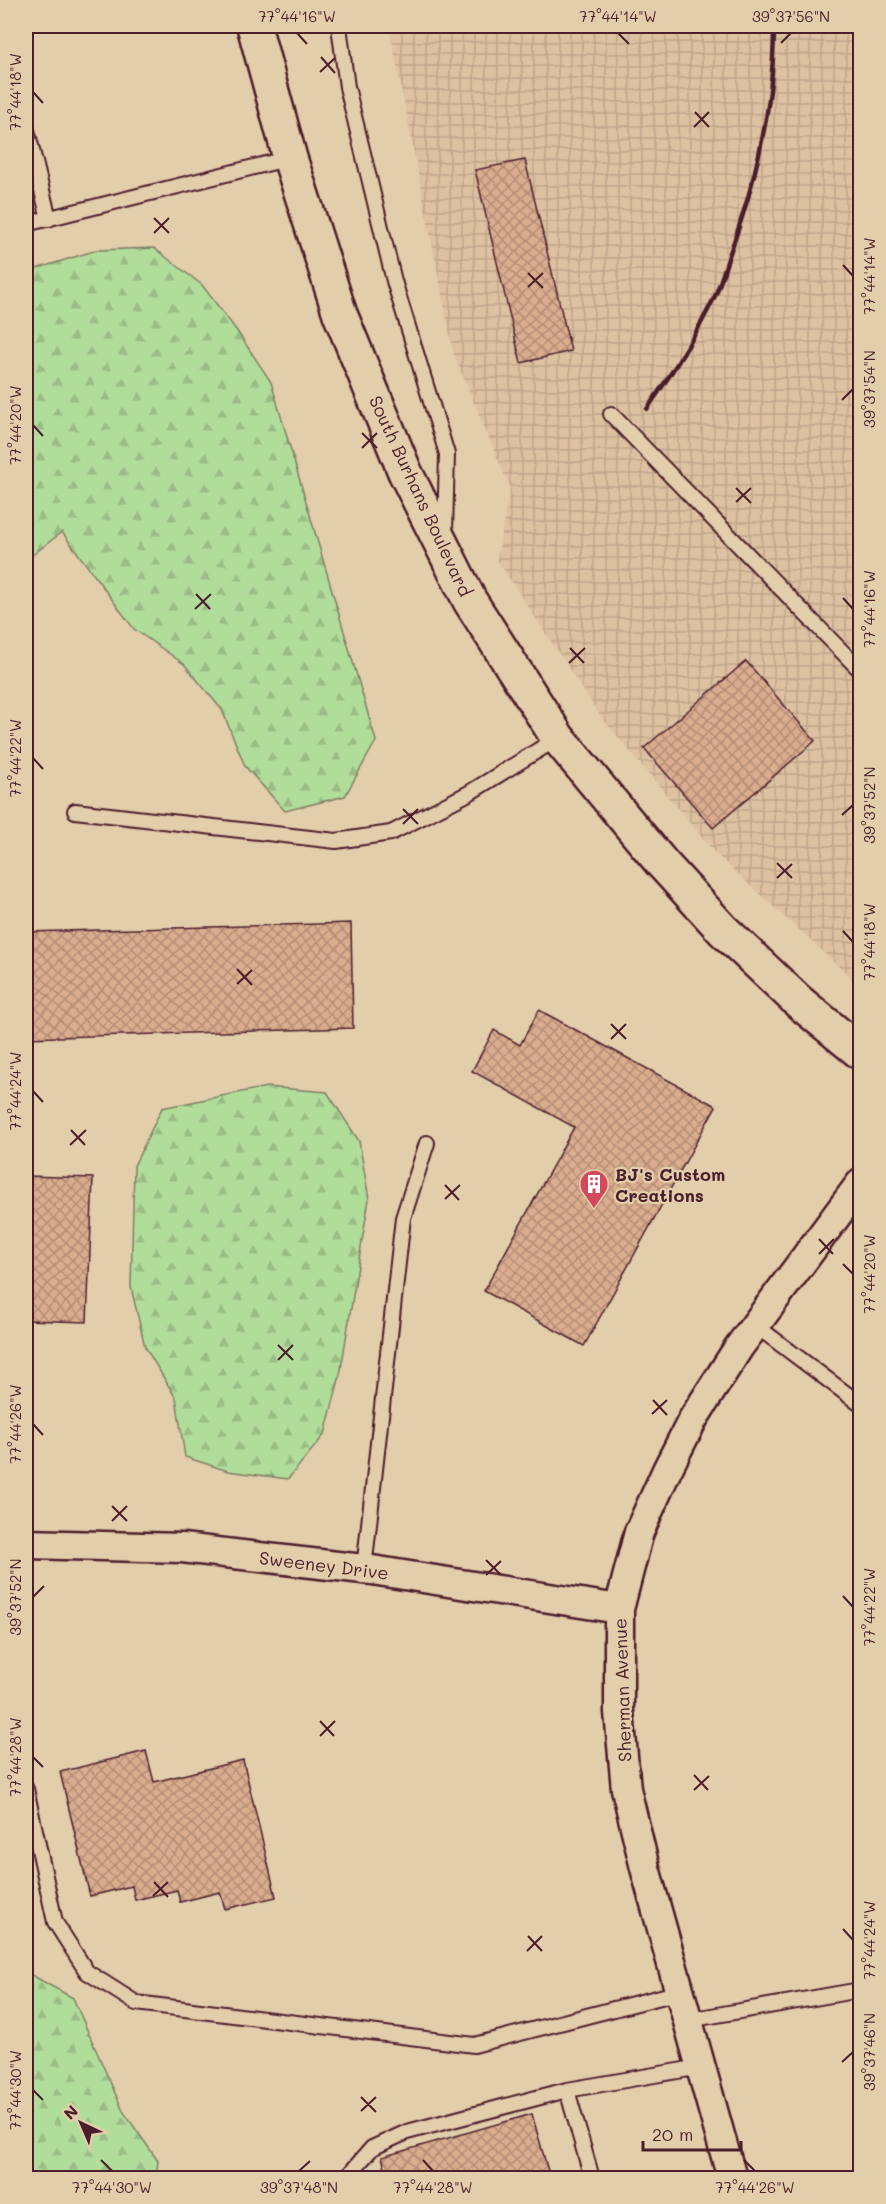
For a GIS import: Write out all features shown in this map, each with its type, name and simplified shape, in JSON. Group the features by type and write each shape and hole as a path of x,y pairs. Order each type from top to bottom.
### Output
{"main road":[{"name":"South Burhans Boulevard","path":"254,26 290,158 340,314 405,472 470,601 558,738 661,862 723,930 799,1002 861,1052"}],"street":[{"name":"Sherman Avenue","path":"732,2178 645,1868 626,1789 619,1712 620,1609 639,1532 693,1419 739,1347 861,1184"},
{"name":"Sweeney Drive","path":"26,1544 182,1548 364,1569 620,1609"}],"lane":[{"path":"339,26 347,87 394,281 447,454 444,550"},
{"path":"26,126 49,219"},
{"path":"26,224 290,158"},
{"path":"611,414 861,670"},
{"path":"75,811 336,841 391,833 469,793 558,738"},
{"path":"364,1569 403,1218 427,1143"},
{"path":"755,1325 861,1404"},
{"path":"26,1789 55,1922 87,1972 136,2003 474,2045 680,1992"},
{"path":"688,2020 861,1990"},
{"path":"346,2178 372,2148 407,2132 567,2090 701,2067"},
{"path":"567,2090 592,2178"}],"shaded area":[{"path":"389,26 860,26 860,986 716,854 601,717 497,560 510,488 454,355"}],"green space":[{"path":"154,248 202,285 237,331 271,382 376,741 345,796 285,811 245,766 222,710 184,664 134,629 62,532 26,560 26,272 97,250"},
{"path":"267,1087 327,1092 359,1141 369,1199 340,1375 325,1434 288,1479 228,1471 185,1457 176,1398 145,1347 131,1287 134,1166 162,1108"},
{"path":"26,1972 73,1998 123,2111 158,2161 156,2178 26,2178"}],"building":[{"path":"525,160 571,351 521,363 475,170"},
{"path":"746,661 815,741 713,828 644,748"},
{"path":"351,923 353,1028 26,1038 26,932"},
{"name":"BJ's Custom Creations","path":"539,1010 716,1106 584,1346 484,1291 574,1127 472,1071 494,1030 520,1045"},
{"path":"26,1176 93,1178 87,1322 26,1320"},
{"path":"146,1751 154,1782 243,1760 276,1897 225,1909 220,1892 180,1902 177,1890 135,1900 132,1886 90,1896 60,1772"},
{"path":"532,2114 550,2178 388,2178 382,2157"}],"railway":[{"path":"647,409 666,382 708,311 739,226 755,170 767,113 774,26"}],"place":[{"name":"BJ's Custom Creations","path":"594,1210"}]}
